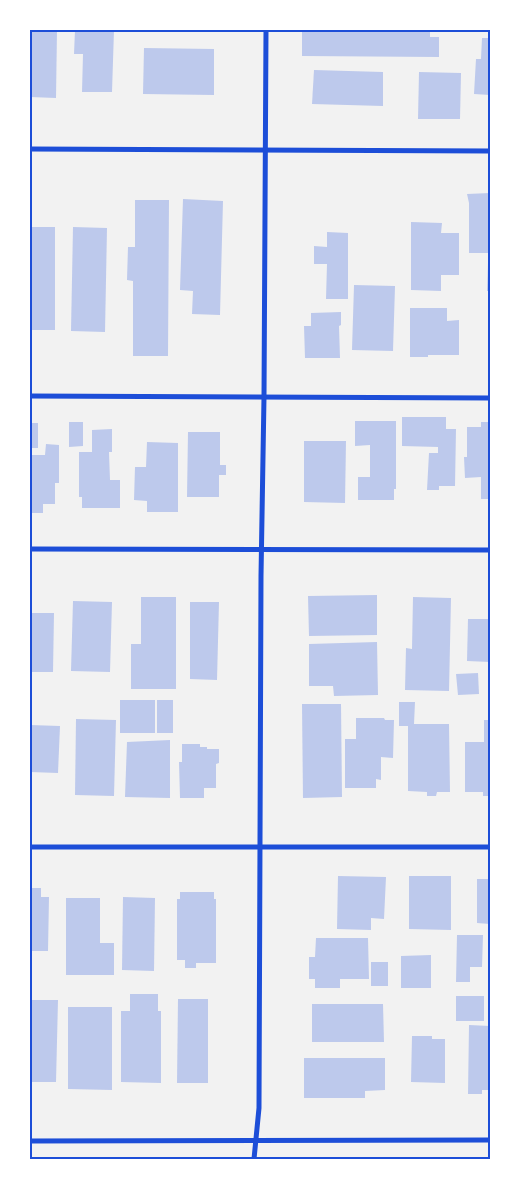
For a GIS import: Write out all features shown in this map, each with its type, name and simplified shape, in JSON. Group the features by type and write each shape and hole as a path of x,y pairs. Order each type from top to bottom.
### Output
{"street":[{"path":"254,1159 259,1108 261,548 264,397 266,30"},
{"path":"30,149 490,151"},
{"path":"30,396 490,398"},
{"path":"30,549 261,548 490,550"},
{"path":"30,847 490,848"},
{"path":"30,1141 490,1140"}],"building":[{"path":"30,30 57,30 56,98 30,97"},
{"path":"75,30 114,30 112,92 82,92 83,54 74,54"},
{"path":"302,30 430,30 430,37 439,37 439,57 302,56"},
{"path":"482,38 490,38 490,95 474,94 476,59 481,59"},
{"path":"144,48 214,49 214,95 143,94"},
{"path":"314,70 383,72 383,106 312,104"},
{"path":"419,72 461,73 460,119 418,119"},
{"path":"490,193 490,253 469,253 469,203 467,194"},
{"path":"183,199 223,201 220,315 192,314 193,291 180,290"},
{"path":"135,200 169,200 168,356 133,356 133,281 127,280 128,247 135,247"},
{"path":"411,222 442,223 441,233 459,233 459,275 441,275 441,291 411,290"},
{"path":"30,227 55,227 55,330 30,330"},
{"path":"73,227 107,228 105,332 71,331"},
{"path":"327,232 348,233 348,299 326,299 327,264 314,264 314,246 327,247"},
{"path":"488,263 490,263 490,291 487,291"},
{"path":"354,285 395,286 393,351 352,350"},
{"path":"410,308 447,308 447,321 459,320 459,355 410,357"},
{"path":"341,312 341,325 339,326 340,358 305,358 304,326 311,326 311,313"},
{"path":"402,417 446,417 446,429 456,429 455,486 439,486 439,490 427,490 429,453 438,453 438,447 402,446"},
{"path":"355,421 396,421 396,489 394,489 394,500 358,500 358,477 370,477 370,445 355,446"},
{"path":"69,422 83,422 83,446 69,447"},
{"path":"481,422 490,422 490,499 481,499 481,477 465,478 464,457 467,457 467,427 481,427"},
{"path":"30,423 38,423 38,448 30,448"},
{"path":"112,429 112,452 109,452 110,480 120,480 120,508 82,508 82,497 79,497 79,452 92,452 92,430"},
{"path":"188,432 220,432 220,465 226,465 226,475 219,475 219,497 187,497"},
{"path":"304,441 346,441 345,503 304,502"},
{"path":"147,442 178,443 178,512 147,512 147,501 134,500 135,467 146,467"},
{"path":"46,444 59,445 59,483 55,483 55,504 43,504 43,513 30,513 30,455 45,455"},
{"path":"377,595 377,635 309,636 308,596"},
{"path":"141,597 176,597 176,689 131,689 131,644 141,644"},
{"path":"413,597 451,598 449,691 405,690 406,648 412,649"},
{"path":"73,601 112,602 110,672 71,671"},
{"path":"190,602 219,602 217,680 190,679"},
{"path":"30,613 54,613 53,672 30,672"},
{"path":"468,619 490,619 490,662 467,661"},
{"path":"377,642 378,695 334,696 333,686 309,686 309,644"},
{"path":"478,673 479,694 458,695 456,674"},
{"path":"120,700 155,700 155,733 120,733"},
{"path":"157,700 173,700 173,733 157,733"},
{"path":"399,702 415,702 414,724 449,724 450,792 437,792 436,796 427,796 427,792 408,791 408,726 399,726"},
{"path":"302,704 341,704 342,797 303,798"},
{"path":"356,718 394,720 393,758 381,757 381,780 376,779 376,788 345,788 345,739 356,739"},
{"path":"76,719 116,720 114,796 75,795"},
{"path":"484,720 490,720 490,796 483,796 483,792 465,792 465,742 484,742"},
{"path":"30,725 60,726 58,773 30,772"},
{"path":"170,740 170,798 125,797 127,742"},
{"path":"182,744 200,744 200,747 207,747 207,749 219,749 219,763 216,764 216,788 204,788 204,798 180,798 179,762 182,762"},
{"path":"338,876 386,877 384,919 371,918 371,930 337,929"},
{"path":"409,876 451,876 451,930 409,929"},
{"path":"477,879 490,879 490,924 477,923"},
{"path":"30,888 41,888 41,897 49,897 48,951 30,951"},
{"path":"180,892 214,892 214,899 216,899 216,963 196,963 196,968 185,968 185,960 177,960 177,899 180,899"},
{"path":"123,897 155,898 154,971 122,970"},
{"path":"66,898 100,898 100,943 114,943 114,975 66,975"},
{"path":"457,935 483,935 482,967 470,967 470,982 456,982"},
{"path":"316,938 368,938 369,979 340,979 340,988 315,988 315,979 309,979 309,957 315,957"},
{"path":"431,955 431,988 401,988 401,956"},
{"path":"371,962 388,962 388,986 371,986"},
{"path":"130,994 158,994 158,1011 161,1011 161,1083 121,1082 121,1011 130,1011"},
{"path":"456,996 484,996 484,1021 456,1021"},
{"path":"178,999 208,999 208,1083 177,1083"},
{"path":"30,1000 58,1000 56,1082 30,1082"},
{"path":"312,1004 383,1004 384,1042 312,1042"},
{"path":"68,1007 112,1007 112,1090 68,1089"},
{"path":"469,1025 490,1026 490,1090 482,1090 482,1094 468,1094"},
{"path":"412,1036 432,1036 432,1039 445,1039 445,1083 411,1082"},
{"path":"304,1058 385,1058 385,1090 365,1091 365,1098 304,1098"}]}
